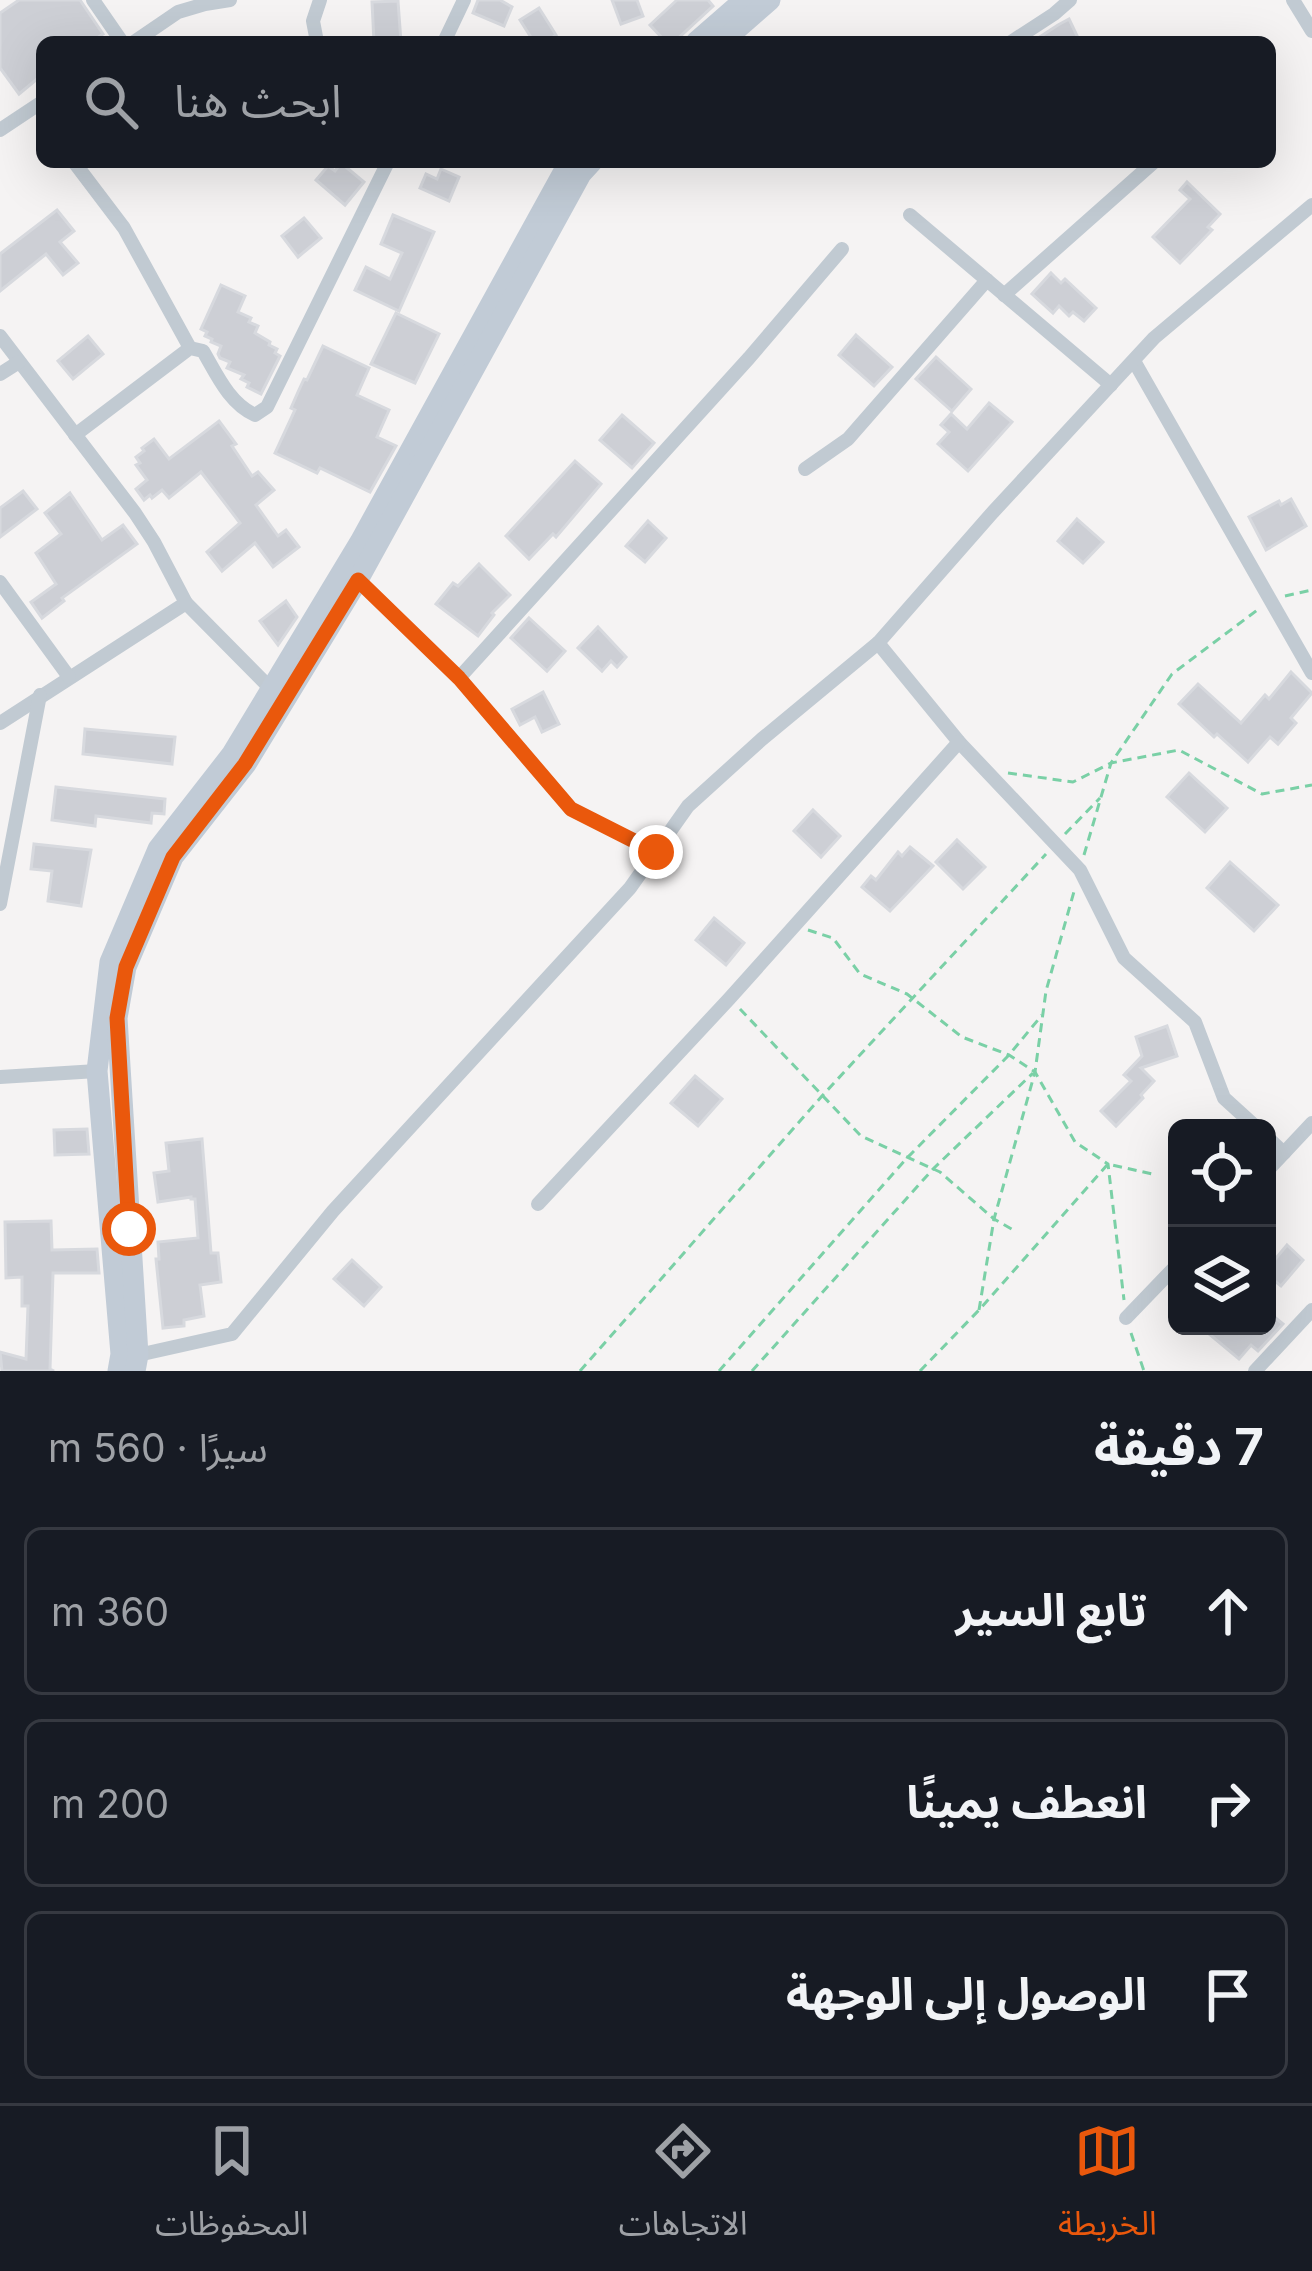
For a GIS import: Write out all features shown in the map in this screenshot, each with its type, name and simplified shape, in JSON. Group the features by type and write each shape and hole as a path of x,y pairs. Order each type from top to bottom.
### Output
{"street":[{"path":"93,0 118,36"},
{"path":"143,36 178,12 230,0"},
{"path":"315,36 320,0"},
{"path":"447,36 464,0"},
{"path":"703,36 744,0"},
{"path":"729,36 770,0"},
{"path":"1020,36 1070,0"},
{"path":"1293,0 1312,31"},
{"path":"0,130 36,112"},
{"path":"79,168 124,228 190,348 202,351 227,393 255,415 268,407 385,168"},
{"path":"118,1371 121,1354 97,1071 110,962 158,848 232,754 272,689 360,542 566,168"},
{"path":"586,168 358,580 245,764 173,857 126,967 117,1018 137,1363 232,1334 333,1211 630,889 688,806 878,643 993,512 1172,322 1312,205"},
{"path":"1004,295 1147,168"},
{"path":"910,215 1111,385"},
{"path":"459,678 842,249"},
{"path":"805,469 848,439 987,280"},
{"path":"0,336 135,513 186,603 272,689"},
{"path":"75,435 190,348"},
{"path":"1134,361 1312,673"},
{"path":"0,374 19,362"},
{"path":"358,580 459,678 571,809 656,852"},
{"path":"0,582 69,677"},
{"path":"0,722 186,603"},
{"path":"878,643 959,742 1080,870 1124,958 1195,1022 1224,1098 1247,1119"},
{"path":"0,904 40,695"},
{"path":"538,1204 959,742"},
{"path":"0,1077 97,1071"},
{"path":"1276,1161 1312,1123"},
{"path":"1276,1145 1284,1153"},
{"path":"1126,1318 1168,1274"},
{"path":"1255,1371 1312,1310"}],"path":[{"path":"985,769 1072,782 1111,763 1179,750 1262,794 1312,785"},
{"path":"580,1371 822,1096 1102,796"},
{"path":"795,925 833,938 860,974 914,999 962,1036 1009,1055 1035,1072 1075,1142 1108,1164 1152,1174"},
{"path":"729,998 861,1136 933,1169 1015,1231"},
{"path":"719,1371 1043,1013"},
{"path":"752,1371 933,1169 1035,1072"},
{"path":"1108,1164 1126,1318 1144,1371"},
{"path":"920,1371 1108,1164"}],"building":[{"path":"19,0 80,0 103,34 36,36 36,80 19,94 0,68 0,13"},
{"path":"478,0 500,0 512,7 504,26 473,13"},
{"path":"612,0 637,0 643,16 621,24"},
{"path":"677,0 708,0 713,6 680,36 660,36 650,25"},
{"path":"398,1 401,36 374,36 372,2"},
{"path":"539,8 556,35 530,36 520,20"},
{"path":"1069,19 1077,36 1041,36"},
{"path":"326,168 347,168 364,182 345,205 316,180"},
{"path":"441,169 459,177 449,201 420,188 426,174 437,179"},
{"path":"1187,182 1220,214 1208,227 1212,230 1180,263 1153,237 1190,199 1180,190"},
{"path":"57,210 74,231 60,242 78,263 63,275 46,254 0,291 0,254"},
{"path":"393,215 434,232 399,311 355,290 366,267 390,279 402,253 381,244"},
{"path":"304,218 321,238 298,257 282,236"},
{"path":"1051,273 1061,283 1065,279 1096,308 1084,321 1059,306 1053,313 1032,294"},
{"path":"221,285 245,296 238,312 251,318 249,322 258,326 255,333 280,356 261,394 247,387 249,383 241,379 244,375 227,368 230,362 218,354 221,346 201,329"},
{"path":"396,313 439,334 415,383 371,364"},
{"path":"856,335 892,367 874,386 839,355"},
{"path":"88,336 103,354 73,379 58,361"},
{"path":"323,346 369,368 357,395 389,410 377,437 396,446 370,492 275,453 298,392"},
{"path":"936,357 971,389 952,411 916,379"},
{"path":"989,403 1012,422 968,471 938,444 949,432 941,425 951,414 967,429"},
{"path":"622,415 654,443 632,468 600,440"},
{"path":"219,421 252,476 258,472 274,490 256,505 278,536 286,530 299,547 273,567 255,543 222,571 207,552 240,523 201,472 169,498 162,490 144,500 136,489 147,480 136,465 142,448 154,439 169,459"},
{"path":"575,461 601,484 556,537 553,534 529,559 506,536"},
{"path":"23,491 37,509 0,537 0,508"},
{"path":"70,493 102,540 123,525 137,544 42,618 31,602 56,584 36,553 61,534 45,513"},
{"path":"1291,499 1306,526 1266,550 1249,517"},
{"path":"1077,519 1103,542 1083,563 1058,541"},
{"path":"648,521 666,538 645,562 626,546"},
{"path":"479,564 510,595 478,636 436,604 453,583 458,586"},
{"path":"286,601 297,617 278,645 260,621"},
{"path":"529,618 565,651 547,671 511,638"},
{"path":"598,627 626,657 617,667 611,661 602,671 578,648"},
{"path":"1291,672 1312,693 1291,718 1296,723 1278,744 1270,737 1248,762 1179,704 1198,684 1241,723"},
{"path":"543,692 559,724 542,732 535,717 520,725 512,709"},
{"path":"85,729 175,737 172,764 83,754"},
{"path":"1189,773 1227,808 1205,832 1167,797"},
{"path":"56,787 165,799 164,814 152,813 151,823 96,816 95,826 52,820"},
{"path":"813,810 840,836 821,857 794,831"},
{"path":"957,840 985,867 963,889 936,862"},
{"path":"34,844 91,850 81,906 48,901 52,871 31,869"},
{"path":"910,847 933,866 890,911 862,887 871,876 876,880 898,852 902,856"},
{"path":"1230,862 1278,905 1254,931 1207,888"},
{"path":"714,918 744,943 726,965 696,940"},
{"path":"1167,1026 1177,1056 1141,1068 1154,1081 1116,1126 1101,1111 1131,1081 1124,1075 1142,1056 1136,1037"},
{"path":"695,1076 722,1099 698,1126 671,1103"},
{"path":"87,1129 89,1154 55,1155 54,1130"},
{"path":"202,1139 211,1253 218,1253 221,1282 200,1285 204,1316 184,1320 184,1326 163,1328 158,1242 198,1238 195,1199 158,1202 154,1173 169,1171 166,1143"},
{"path":"51,1221 52,1250 97,1249 99,1273 53,1273 50,1369 54,1371 2,1371 0,1352 26,1359 28,1306 22,1306 22,1277 6,1278 5,1222"},
{"path":"1287,1245 1303,1260 1281,1286 1276,1282 1276,1258"},
{"path":"352,1260 381,1287 364,1306 334,1279"},
{"path":"1210,1335 1273,1335 1258,1351 1251,1345 1239,1359"}],"route":[{"path":"129,1229 117,1018 126,967 173,857 245,764 358,580 459,678 571,809 656,852"}]}
